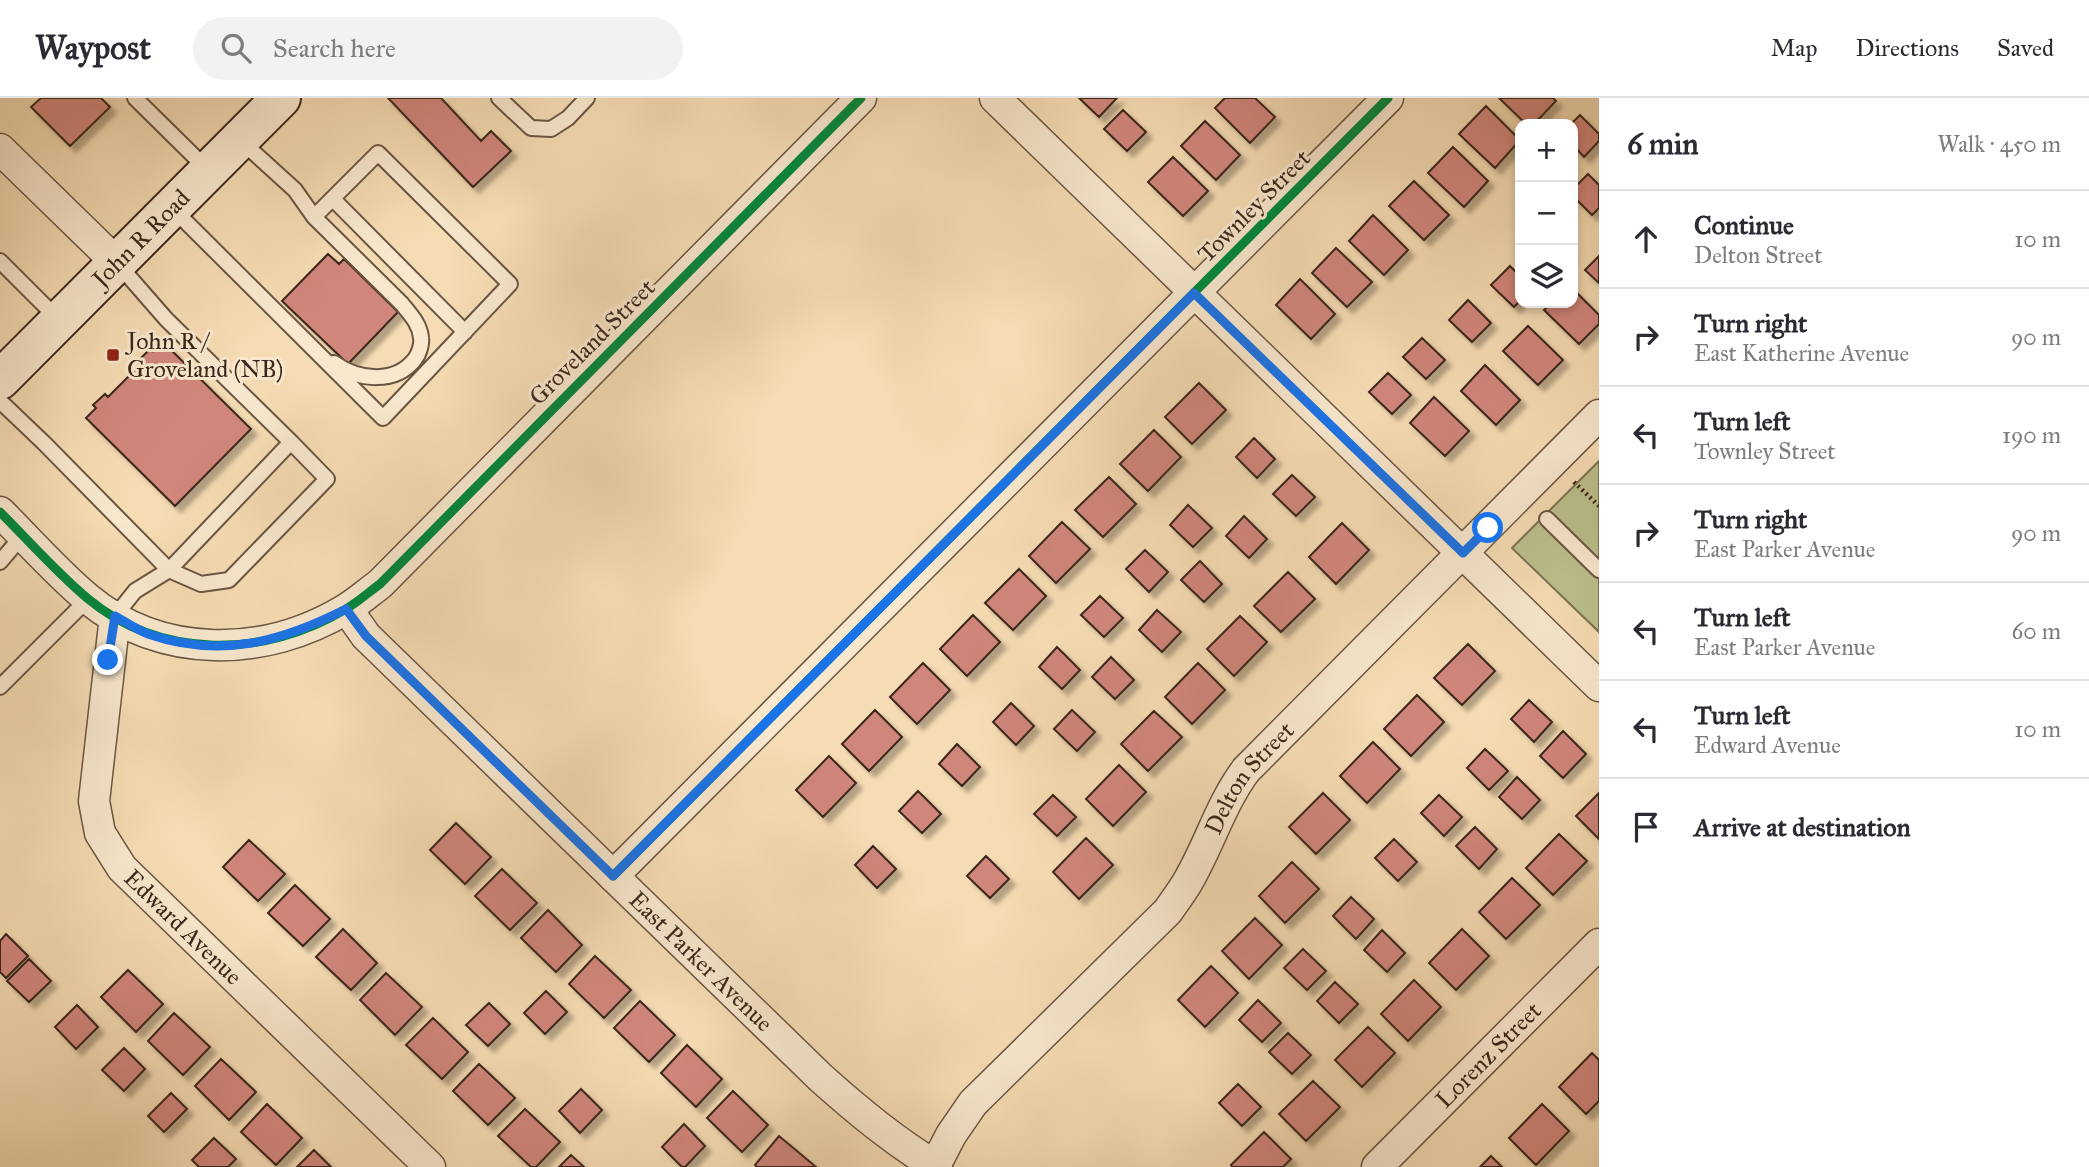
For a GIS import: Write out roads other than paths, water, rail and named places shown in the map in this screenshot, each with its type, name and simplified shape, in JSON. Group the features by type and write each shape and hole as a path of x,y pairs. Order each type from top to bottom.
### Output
{"main road":[{"name":"John R Road","path":"0,380 281,98"}],"street":[{"name":"Groveland Street","path":"346,609 380,584 861,98"},
{"path":"995,98 1599,686"},
{"name":"Townley Street","path":"613,876 1388,98"},
{"path":"0,149 117,263"},
{"name":"Delton Street","path":"936,1167 951,1135 973,1103 1168,911 1187,883 1228,798 1246,770 1599,415"},
{"path":"0,512 88,599 145,633 181,643 223,646 264,641 302,631 346,609"},
{"name":"East Parker Avenue","path":"346,609 366,636 821,1078 890,1137 936,1167"},
{"name":"Edward Avenue","path":"115,616 93,801 100,833 122,868 430,1167"},
{"name":"Lorenz Street","path":"1377,1167 1599,944"}],"lane":[{"path":"135,98 208,170"},
{"path":"499,98 531,128 551,129 568,118 587,98"},
{"path":"239,139 295,190 314,216 409,312 422,338 418,355 407,368 385,378 363,376 339,366 308,344"},
{"path":"172,208 383,418 510,284 378,153 314,216"},
{"path":"333,199 465,332"},
{"path":"0,261 60,321"},
{"path":"0,401 169,570 201,584 229,580 327,479 166,319 117,263"},
{"path":"115,616 135,591 169,570 291,442"},
{"path":"1547,519 1599,570"},
{"path":"0,562 23,535"},
{"path":"0,687 88,599"}],"place":[{"name":"John R / Groveland (NB)","path":"113,355"}]}
